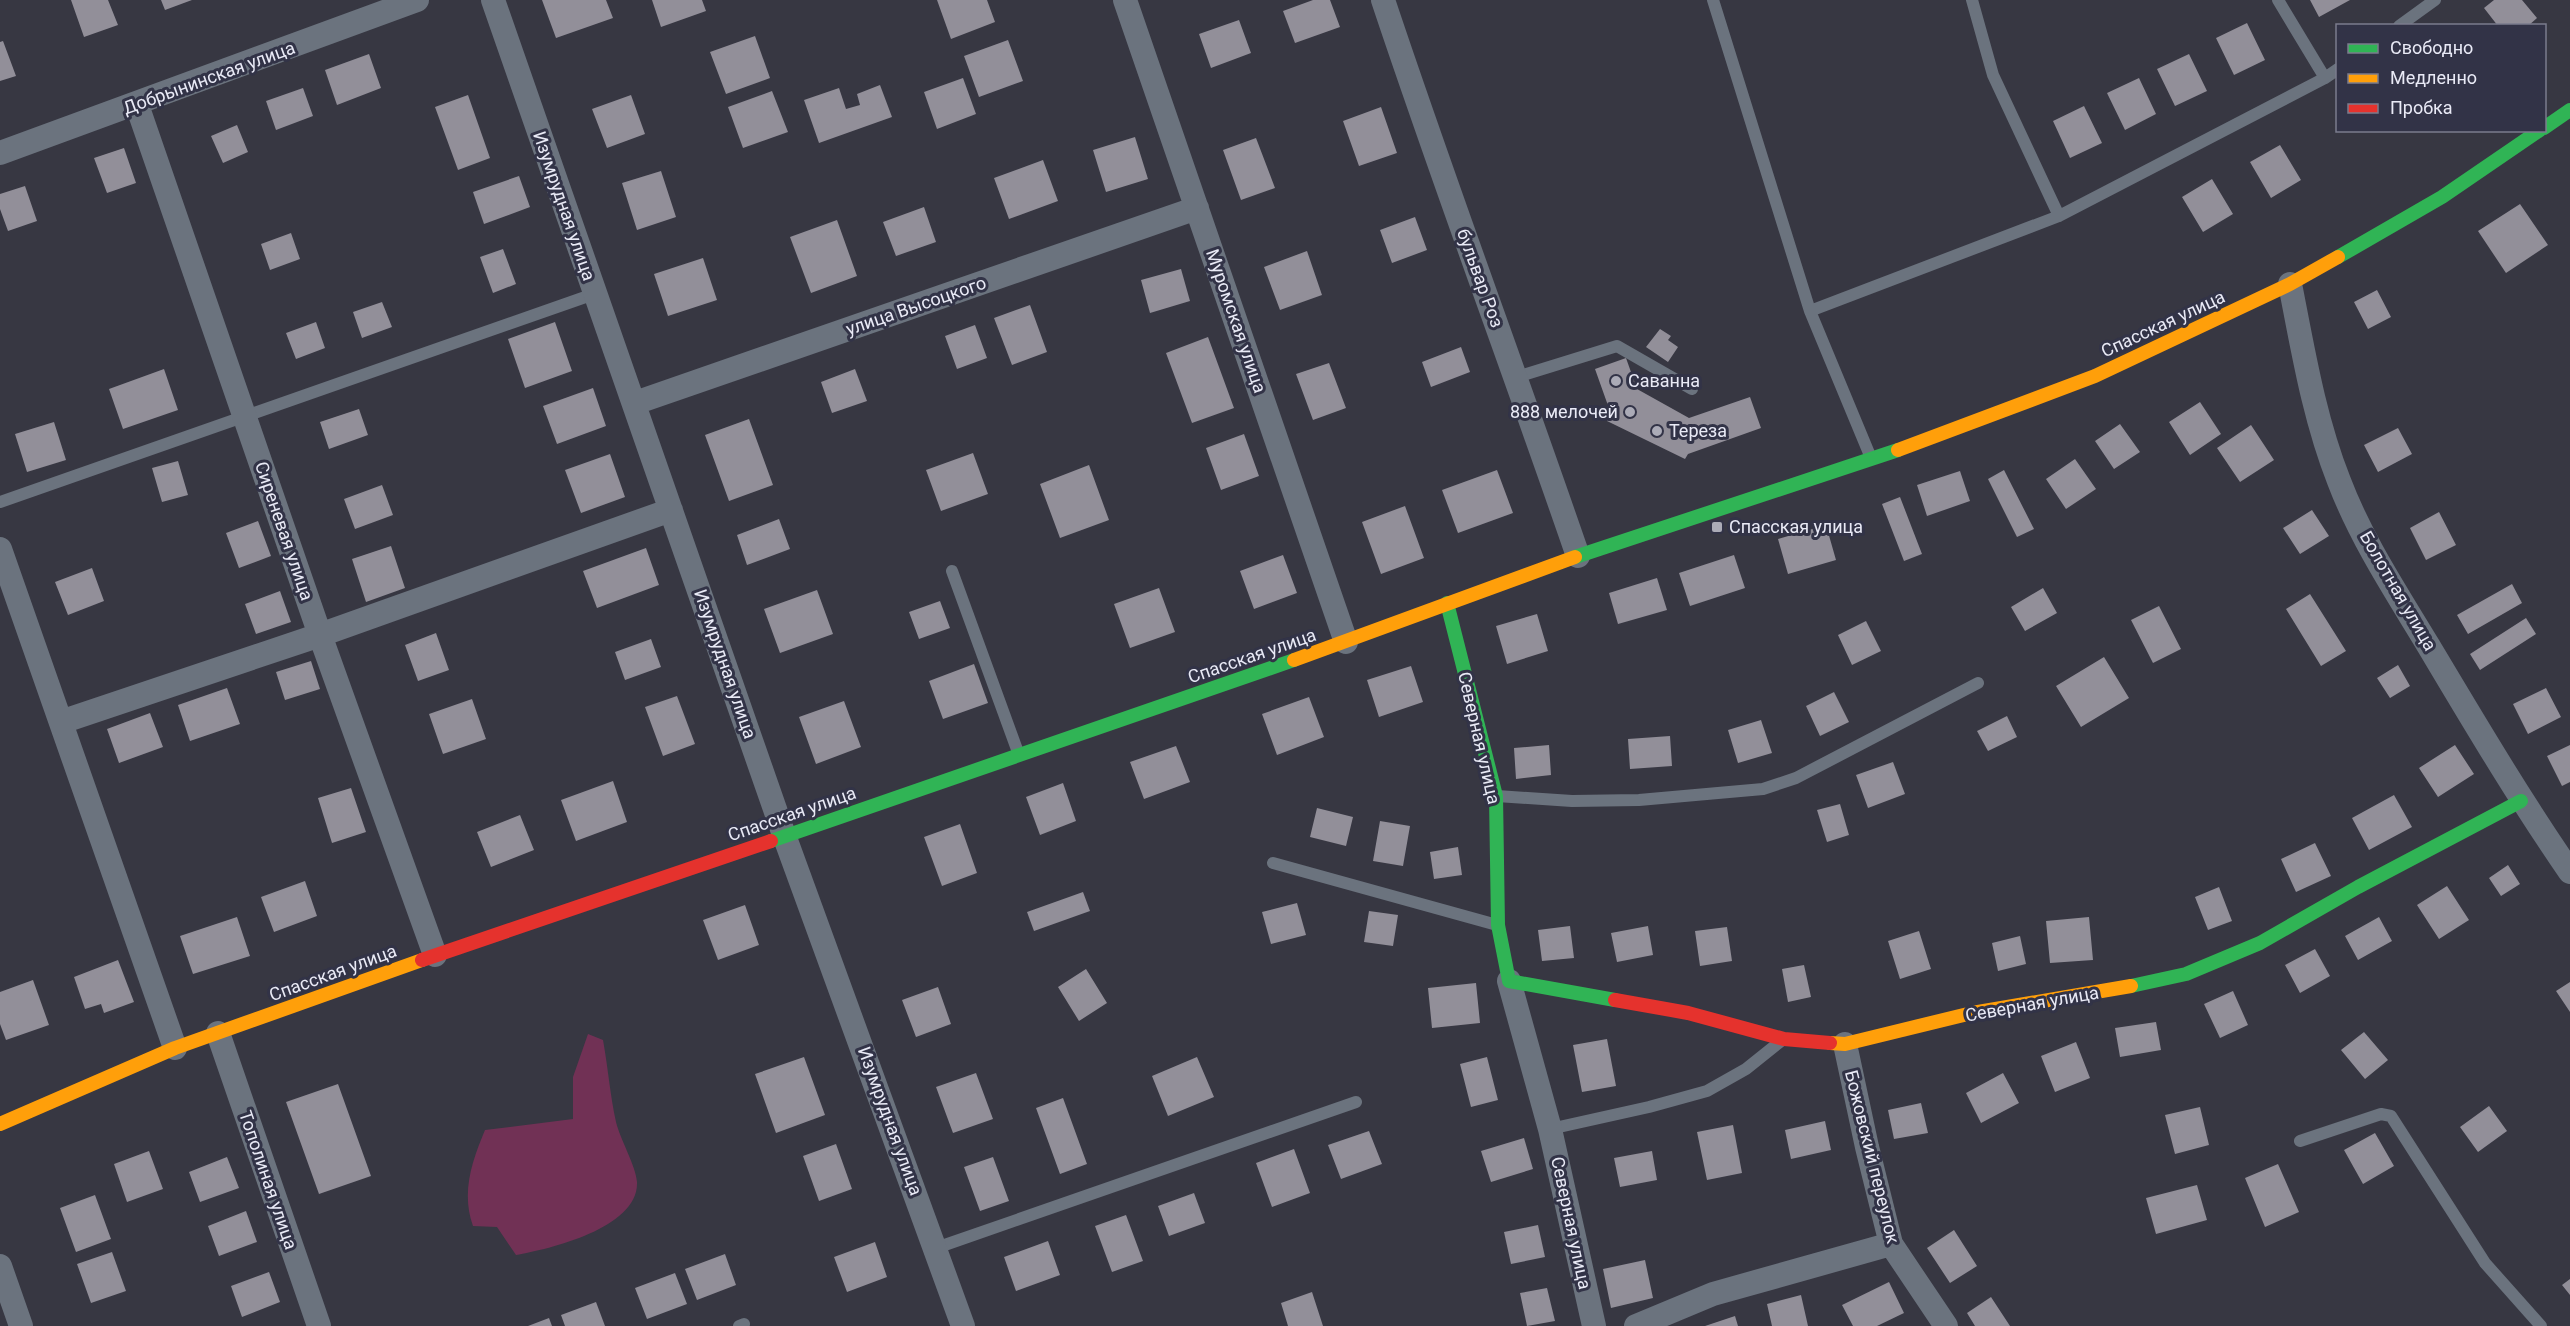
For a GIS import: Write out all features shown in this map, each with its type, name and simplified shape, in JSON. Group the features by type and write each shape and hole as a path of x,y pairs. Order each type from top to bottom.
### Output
{"street":[{"name":"Добрынинская улица","path":"0,153 137,105 417,0"},
{"name":"Изумрудная улица","path":"493,0 784,835 963,1326"},
{"name":"Муромская улица","path":"1125,0 1346,642"},
{"name":"бульвар Роз","path":"1383,0 1426,129 1517,377 1578,556"},
{"name":"Сиреневая улица","path":"137,105 320,635 435,955"},
{"path":"2546,127 2570,110"},
{"name":"Спасская улица","path":"0,1124 175,1048 435,955 1346,642 1578,556 1872,460 2095,376 2290,284 2442,197 2538,132"},
{"name":"улица Высоцкого","path":"635,403 1197,208"},
{"name":"Болотная улица","path":"2290,284 2314,401 2324,440 2340,484 2377,559 2521,801 2570,872"},
{"path":"61,722 320,635 671,510"},
{"path":"0,549 175,1048"},
{"name":"Северная улица","path":"1447,603 1496,796 1498,925 1509,981 1550,1129 1593,1326"},
{"name":"Северная улица","path":"1509,981 1688,1012 1784,1039 1845,1044 1972,1013 2097,993 2186,974 2260,942 2358,887 2521,801"},
{"name":"Тополиная улица","path":"218,1033 319,1326"},
{"name":"Божовский переулок","path":"1845,1044 1891,1244 1946,1326"},
{"path":"1636,1326 1713,1294 1891,1244"},
{"path":"0,1266 21,1326"}],"lane":[{"path":"1713,0 1810,311 1872,460"},
{"path":"1972,0 1993,75 2059,216"},
{"path":"2277,0 2325,78"},
{"path":"2402,24 2435,0"},
{"path":"1810,311 2059,216 2325,78 2336,70"},
{"path":"0,502 594,294"},
{"path":"1517,377 1617,346 1692,389"},
{"path":"952,571 1019,756"},
{"path":"1496,796 1572,801 1639,800 1763,789 1796,778 1978,683"},
{"path":"1273,863 1498,925"},
{"path":"1550,1129 1649,1107 1707,1091 1746,1070 1784,1039"},
{"path":"936,1248 1356,1102"},
{"path":"2300,1140 2380,1114 2391,1116 2485,1263 2541,1326"}],"shaded area":[{"path":"588,1034 603,1040 616,1122 636,1176 634,1198 624,1212 609,1224 590,1234 550,1248 516,1255 497,1227 473,1226 468,1201 472,1165 485,1130 573,1119 573,1077"}],"building":[{"path":"71,0 108,0 118,25 84,37"},
{"path":"161,0 192,0 165,10"},
{"path":"542,0 606,0 613,18 556,38"},
{"path":"652,0 702,0 706,11 661,27"},
{"path":"937,0 987,0 995,22 951,39"},
{"path":"1313,0 1330,0 1340,27 1295,43 1283,11"},
{"path":"2310,0 2350,0 2319,17"},
{"path":"2494,0 2522,0 2537,18 2530,24 2496,24 2484,8"},
{"path":"1239,20 1251,53 1211,68 1199,34"},
{"path":"2247,23 2265,60 2234,75 2216,38"},
{"path":"755,36 770,78 726,94 710,52"},
{"path":"1008,40 1023,81 979,97 964,56"},
{"path":"3,41 16,76 0,81 0,42"},
{"path":"369,54 381,88 337,105 325,70"},
{"path":"2189,54 2207,91 2175,106 2157,69"},
{"path":"963,78 976,114 937,129 924,92"},
{"path":"2139,78 2156,114 2125,130 2107,93"},
{"path":"880,85 892,117 819,143 804,100 839,88 846,109 860,105 857,94"},
{"path":"303,88 313,116 276,130 266,101"},
{"path":"772,91 788,132 743,148 728,107"},
{"path":"468,95 490,158 458,170 435,107"},
{"path":"631,95 645,134 607,148 592,109"},
{"path":"2084,106 2102,143 2070,158 2053,121"},
{"path":"1381,107 1397,153 1359,166 1343,121"},
{"path":"237,125 248,152 223,163 211,136"},
{"path":"1135,137 1148,179 1106,192 1093,150"},
{"path":"1256,138 1275,188 1241,200 1223,150"},
{"path":"2280,145 2301,180 2271,198 2250,162"},
{"path":"124,148 136,183 107,193 94,158"},
{"path":"1043,160 1058,201 1009,219 994,178"},
{"path":"661,171 676,217 637,230 622,183"},
{"path":"519,176 530,207 484,224 473,192"},
{"path":"2212,179 2233,214 2203,232 2182,197"},
{"path":"25,186 37,221 8,231 0,209 0,194"},
{"path":"2520,204 2548,245 2506,273 2478,231"},
{"path":"924,207 936,242 896,256 883,222"},
{"path":"1415,217 1427,250 1392,263 1380,230"},
{"path":"837,220 857,276 811,293 790,237"},
{"path":"291,233 300,259 270,270 261,244"},
{"path":"503,249 516,284 493,293 480,257"},
{"path":"1307,251 1322,295 1280,310 1264,267"},
{"path":"703,258 717,300 668,316 654,274"},
{"path":"1181,269 1190,301 1150,313 1141,280"},
{"path":"2377,290 2391,317 2368,329 2354,302"},
{"path":"382,302 392,327 362,338 353,312"},
{"path":"1030,305 1047,352 1012,365 994,318"},
{"path":"316,322 325,348 296,359 286,333"},
{"path":"555,322 572,371 525,388 508,339"},
{"path":"975,325 987,358 957,369 945,336"},
{"path":"1660,329 1671,336 1668,340 1678,347 1668,362 1646,347"},
{"path":"1208,337 1234,408 1192,423 1166,353"},
{"path":"1461,347 1470,372 1431,387 1422,362"},
{"path":"1626,358 1637,389 1689,418 1750,397 1761,428 1688,454 1685,459 1607,421 1611,414 1595,369"},
{"path":"1329,363 1346,408 1313,420 1296,374"},
{"path":"164,369 178,410 123,429 109,389"},
{"path":"855,369 867,401 832,413 821,382"},
{"path":"593,388 606,426 557,444 543,406"},
{"path":"2200,402 2221,434 2190,455 2169,422"},
{"path":"359,409 368,435 329,449 320,422"},
{"path":"749,419 773,485 729,501 705,435"},
{"path":"54,422 66,460 27,472 15,434"},
{"path":"2120,424 2140,452 2114,469 2095,441"},
{"path":"2251,425 2274,460 2240,482 2217,448"},
{"path":"2398,428 2412,454 2378,472 2364,445"},
{"path":"1244,434 1259,476 1221,490 1206,448"},
{"path":"973,453 988,494 941,511 926,470"},
{"path":"610,454 625,497 581,513 565,470"},
{"path":"2075,459 2096,489 2066,509 2046,479"},
{"path":"178,461 188,495 162,502 152,468"},
{"path":"1089,465 1109,520 1060,538 1040,484"},
{"path":"1497,470 1513,513 1458,533 1442,490"},
{"path":"2004,470 2034,529 2017,537 1988,479"},
{"path":"1960,471 1970,501 1927,516 1917,485"},
{"path":"382,485 393,515 355,529 344,499"},
{"path":"1900,497 1922,554 1904,561 1882,504"},
{"path":"1405,506 1424,558 1381,574 1362,522"},
{"path":"2312,510 2329,536 2300,554 2283,528"},
{"path":"2439,512 2456,545 2426,560 2410,528"},
{"path":"779,519 790,549 747,565 737,535"},
{"path":"258,521 271,556 239,568 226,533"},
{"path":"1826,525 1836,560 1788,574 1778,539"},
{"path":"391,546 405,588 366,602 352,559"},
{"path":"646,548 659,585 597,608 583,571"},
{"path":"1283,555 1297,593 1254,609 1240,571"},
{"path":"1734,555 1745,588 1690,606 1679,573"},
{"path":"92,568 104,601 68,615 55,582"},
{"path":"1657,578 1667,610 1618,624 1609,593"},
{"path":"2512,584 2522,603 2468,634 2457,615"},
{"path":"1159,588 1175,632 1130,648 1114,604"},
{"path":"2043,588 2057,613 2025,631 2011,607"},
{"path":"817,590 833,634 780,653 764,609"},
{"path":"280,591 291,622 256,634 245,604"},
{"path":"2310,594 2346,651 2321,666 2286,609"},
{"path":"940,601 950,628 919,639 909,612"},
{"path":"2159,606 2181,649 2153,663 2131,620"},
{"path":"1537,614 1548,651 1507,664 1496,626"},
{"path":"2526,618 2536,634 2480,670 2470,654"},
{"path":"1866,621 1881,651 1852,665 1838,635"},
{"path":"436,633 449,670 418,681 405,645"},
{"path":"651,639 661,667 625,680 615,652"},
{"path":"2104,657 2129,698 2081,727 2056,686"},
{"path":"311,661 320,689 285,700 276,672"},
{"path":"974,664 988,703 943,719 929,681"},
{"path":"2398,665 2410,686 2390,698 2377,678"},
{"path":"1411,666 1423,702 1379,717 1367,680"},
{"path":"227,688 240,724 190,741 178,705"},
{"path":"2546,688 2561,717 2528,734 2513,704"},
{"path":"1834,692 1849,722 1820,736 1806,706"},
{"path":"677,696 695,744 663,756 645,707"},
{"path":"1309,697 1324,737 1277,755 1262,714"},
{"path":"472,699 486,739 443,754 429,714"},
{"path":"844,701 861,747 816,764 799,717"},
{"path":"150,713 163,747 119,763 107,729"},
{"path":"2007,716 2017,737 1988,751 1977,731"},
{"path":"1761,720 1772,753 1738,763 1728,730"},
{"path":"1670,736 1672,766 1630,769 1628,739"},
{"path":"1549,745 1551,775 1516,779 1514,748"},
{"path":"2455,745 2474,774 2438,797 2419,768"},
{"path":"2570,745 2570,782 2562,786 2547,756"},
{"path":"1176,746 1190,782 1144,799 1130,762"},
{"path":"1893,762 1905,794 1868,808 1856,775"},
{"path":"613,781 627,822 576,841 561,800"},
{"path":"1063,783 1076,821 1040,835 1026,797"},
{"path":"351,788 366,832 332,843 318,798"},
{"path":"2394,795 2412,827 2369,850 2352,818"},
{"path":"1840,804 1849,835 1827,842 1817,810"},
{"path":"1317,808 1353,817 1346,846 1310,837"},
{"path":"520,815 534,850 491,867 477,832"},
{"path":"1380,821 1410,826 1403,866 1373,861"},
{"path":"960,824 977,873 942,886 924,837"},
{"path":"2315,843 2331,876 2296,892 2281,859"},
{"path":"1458,847 1462,875 1434,879 1430,852"},
{"path":"2508,865 2520,884 2501,896 2489,878"},
{"path":"305,881 317,916 274,932 261,897"},
{"path":"2447,886 2469,920 2439,939 2417,905"},
{"path":"2219,887 2232,921 2208,930 2195,897"},
{"path":"1083,892 1090,911 1034,931 1027,912"},
{"path":"1297,903 1306,935 1271,944 1262,912"},
{"path":"745,905 759,945 718,960 703,920"},
{"path":"1369,911 1398,915 1393,946 1364,942"},
{"path":"237,917 250,956 193,974 180,936"},
{"path":"2089,917 2093,960 2050,963 2046,921"},
{"path":"2379,917 2392,941 2358,960 2345,936"},
{"path":"1570,926 1574,958 1542,961 1538,930"},
{"path":"1648,926 1653,955 1617,962 1611,933"},
{"path":"1727,927 1732,961 1700,966 1695,931"},
{"path":"1919,931 1931,969 1900,979 1888,941"},
{"path":"2020,936 2026,964 1998,971 1992,943"},
{"path":"2315,949 2330,976 2300,993 2285,965"},
{"path":"118,960 134,1002 104,1013 101,1004 85,1009 74,977"},
{"path":"1804,965 1811,997 1788,1002 1782,969"},
{"path":"1086,969 1107,1003 1079,1021 1058,987"},
{"path":"33,980 49,1025 6,1040 0,1024 0,992"},
{"path":"2570,982 2570,1012 2556,991"},
{"path":"1476,983 1480,1023 1432,1028 1428,988"},
{"path":"938,987 951,1024 916,1037 902,1000"},
{"path":"2233,991 2248,1025 2220,1038 2204,1004"},
{"path":"2156,1022 2161,1050 2120,1057 2115,1028"},
{"path":"2364,1032 2388,1060 2365,1079 2341,1050"},
{"path":"1607,1039 1616,1086 1582,1092 1573,1045"},
{"path":"2076,1042 2090,1078 2055,1092 2041,1056"},
{"path":"804,1057 825,1115 776,1133 755,1074"},
{"path":"1197,1057 1214,1097 1168,1116 1152,1076"},
{"path":"1487,1057 1498,1100 1471,1107 1460,1064"},
{"path":"976,1073 993,1119 953,1133 936,1087"},
{"path":"2003,1073 2019,1103 1981,1123 1966,1093"},
{"path":"338,1084 371,1176 319,1194 286,1102"},
{"path":"1063,1098 1087,1164 1060,1174 1036,1108"},
{"path":"1921,1103 1928,1133 1894,1139 1888,1110"},
{"path":"2489,1106 2507,1131 2478,1152 2460,1127"},
{"path":"2200,1107 2209,1145 2175,1154 2165,1115"},
{"path":"1825,1121 1831,1150 1791,1159 1785,1130"},
{"path":"1733,1125 1742,1173 1707,1180 1697,1132"},
{"path":"1369,1131 1382,1164 1341,1179 1328,1145"},
{"path":"2375,1133 2394,1166 2363,1184 2344,1150"},
{"path":"1524,1138 1533,1169 1491,1182 1481,1151"},
{"path":"836,1144 852,1189 819,1201 803,1156"},
{"path":"1294,1149 1310,1193 1272,1207 1256,1163"},
{"path":"149,1151 163,1189 127,1202 114,1164"},
{"path":"1652,1151 1657,1180 1620,1187 1614,1158"},
{"path":"227,1157 239,1188 200,1202 189,1172"},
{"path":"993,1157 1009,1201 980,1211 964,1167"},
{"path":"2278,1164 2299,1212 2265,1227 2245,1178"},
{"path":"2197,1185 2207,1220 2156,1234 2146,1198"},
{"path":"1194,1193 1205,1223 1169,1236 1158,1206"},
{"path":"95,1195 111,1239 76,1252 60,1208"},
{"path":"246,1211 257,1242 219,1256 208,1226"},
{"path":"1126,1215 1143,1261 1112,1272 1095,1226"},
{"path":"1538,1225 1545,1257 1511,1264 1504,1232"},
{"path":"1954,1230 1977,1266 1950,1283 1927,1248"},
{"path":"1048,1241 1060,1275 1016,1291 1004,1257"},
{"path":"875,1242 887,1277 847,1292 834,1257"},
{"path":"112,1252 126,1291 91,1303 77,1264"},
{"path":"725,1254 736,1285 697,1300 685,1269"},
{"path":"1645,1260 1653,1298 1611,1308 1603,1269"},
{"path":"269,1272 280,1302 242,1317 231,1286"},
{"path":"675,1273 687,1304 647,1319 635,1288"},
{"path":"2570,1279 2570,1295 2562,1285"},
{"path":"1889,1282 1904,1313 1877,1326 1853,1326 1842,1305"},
{"path":"1547,1288 1555,1321 1527,1326 1520,1293"},
{"path":"1312,1292 1323,1326 1288,1326 1281,1303"},
{"path":"1801,1295 1808,1326 1772,1326 1767,1304"},
{"path":"1991,1297 2010,1326 1975,1326 1967,1313"},
{"path":"596,1302 605,1326 565,1326 561,1315"},
{"path":"1735,1316 1738,1326 1705,1326"},
{"path":"549,1318 552,1326 528,1326"}],"traffic: fast":[{"path":"2546,127 2570,110"},
{"path":"2338,257 2442,197 2537,132"},
{"path":"1575,557 1898,450"},
{"path":"1447,603 1496,796 1498,925 1509,981 1615,1000"},
{"path":"771,841 1294,660"},
{"path":"2131,986 2186,974 2260,943 2358,887 2521,801"}],"traffic: slow":[{"path":"1898,450 2095,376 2290,284 2338,257"},
{"path":"1294,660 1575,557"},
{"path":"0,1124 175,1048 422,960"},
{"path":"1830,1043 1845,1044 1972,1013 2131,986"}],"traffic: jam":[{"path":"422,960 771,841"},
{"path":"1615,1000 1688,1013 1784,1039 1830,1043"}],"place":[{"name":"Саванна","path":"1616,381"},
{"name":"888 мелочей","path":"1630,412"},
{"name":"Тереза","path":"1657,431"},
{"name":"Спасская улица","path":"1717,527"}]}
